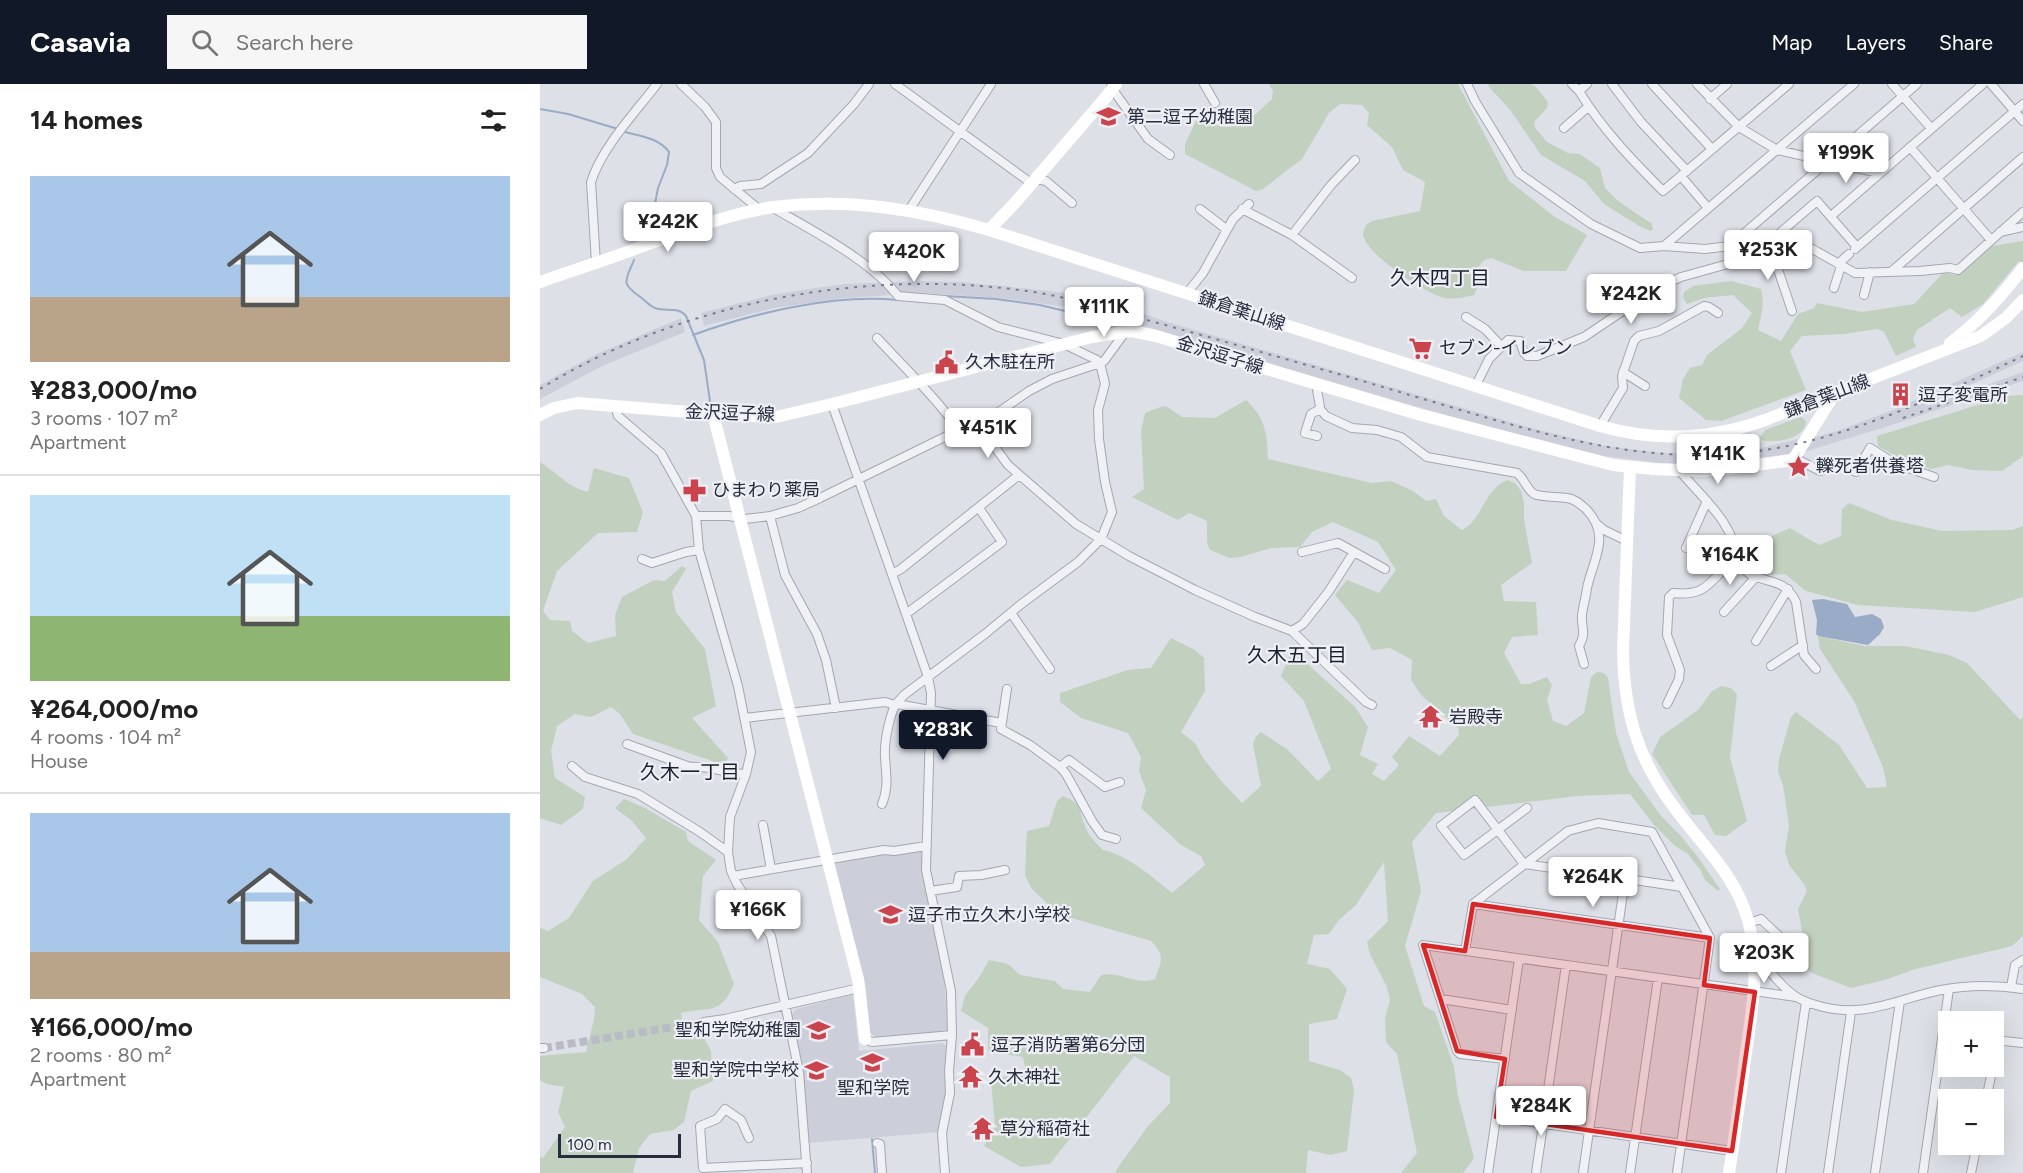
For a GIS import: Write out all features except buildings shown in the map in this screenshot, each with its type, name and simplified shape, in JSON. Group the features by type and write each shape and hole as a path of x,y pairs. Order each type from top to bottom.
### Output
{"main road":[{"path":"989,230 1116,84"},
{"name":"鎌倉葉山線","path":"540,282 689,229 767,209 825,203 883,206 956,220 989,230 1600,426 1643,436 1671,437 1701,436 1740,429 1835,393 1981,336 2001,322 2023,300"},
{"name":"鎌倉葉山線","path":"1937,353 1972,327 2023,268"},
{"name":"金沢逗子線","path":"540,415 576,403 776,417 1064,344 1126,331 1156,336 1469,428 1581,457 1630,467 1679,470 1728,469 1787,463 1795,459"},
{"path":"1795,459 1835,393"},
{"path":"1809,403 1811,430"},
{"path":"713,414 859,988 865,1039"},
{"path":"1630,467 1623,671 1629,717 1649,770 1663,792 1730,879 1744,907 1755,952 1755,992 1729,1173"}],"street":[{"path":"596,263 591,182 594,172 604,154 657,84"},
{"path":"681,84 705,107 716,122 716,168 720,177 750,200 817,233 880,276 898,296 945,300 998,327 1064,344 1100,363 1105,384 1098,410 1099,439 1112,512 1101,539 1078,562 904,695 892,712 885,758 887,765 886,794 882,804"},
{"path":"734,189 740,186 761,184 808,153 854,104 869,84"},
{"path":"895,84 1033,181 1046,181 1072,203"},
{"path":"909,210 991,84"},
{"path":"1109,84 1148,139 1170,155"},
{"path":"1204,84 1215,103"},
{"path":"1467,84 1491,129 1519,173 1591,224 1640,248 1664,246 1705,249 1738,244 1800,242 1855,273 1950,268 1958,270 2023,212"},
{"path":"1587,84 1576,88 1588,107 1609,135 1663,191 1789,84"},
{"path":"1612,84 1684,173 1708,208"},
{"path":"1652,84 1712,149"},
{"path":"1697,84 1739,127 1778,150 1880,172"},
{"path":"1710,99 1727,84"},
{"path":"1664,246 1854,84"},
{"path":"1893,84 1931,128"},
{"path":"1476,385 1489,359 1500,345 1508,340 1516,339 1521,343 1527,356 1537,356 1584,337 1654,290 1681,277 1728,264 1735,256 1741,236 1917,84"},
{"path":"1831,216 1983,84"},
{"path":"1991,84 2023,121"},
{"path":"1833,288 1840,265 1854,250 2023,104"},
{"path":"1564,128 1588,107"},
{"path":"1910,147 1991,240"},
{"path":"1892,271 2023,157"},
{"path":"1292,236 1331,185 1355,160"},
{"path":"1792,311 1772,243 1774,238 1817,201 1831,216 1854,250"},
{"path":"1187,293 1203,273 1226,229 1246,207 1352,278"},
{"path":"1200,209 1226,229"},
{"path":"2000,232 2023,227"},
{"path":"1864,295 1870,272"},
{"path":"1600,426 1623,388 1623,372 1634,341 1639,336 1659,331 1704,306 1718,313"},
{"path":"1466,317 1485,329 1500,345"},
{"path":"696,516 738,518 770,516 805,505 959,430 990,418 1029,391 1052,379 1104,361 1126,331"},
{"path":"877,338 919,382 959,430"},
{"path":"1623,372 1645,386"},
{"path":"1317,384 1316,394 1320,401 1320,409 1326,416 1352,429 1377,430 1401,437 1427,457 1490,469 1508,470 1523,478 1528,490 1535,494 1579,502 1597,524 1599,539 1598,558 1589,580 1582,617 1585,636 1579,646 1584,664"},
{"path":"832,404 928,677 931,693 926,870 951,991 950,1094 942,1133 945,1173"},
{"path":"615,405 618,416 661,453 696,516 699,550 738,686 751,752 746,774 729,817 728,852 733,876 771,936 799,1072 807,1173"},
{"path":"1317,436 1305,433 1311,414 1320,409"},
{"path":"978,424 1008,465 1076,524 1195,590 1292,631 1366,702 1372,705"},
{"path":"1795,459 1820,471 1837,464 1856,472 1869,448 1894,463 1934,477"},
{"path":"1679,470 1717,512 1732,537 1737,560 1742,569 1755,578 1779,582 1788,589 1796,602 1804,655 1816,669"},
{"path":"892,574 1019,475"},
{"path":"1686,548 1707,501"},
{"path":"906,614 1002,542 979,508"},
{"path":"770,516 785,576 817,634 826,660 836,708"},
{"path":"1597,524 1627,541"},
{"path":"1302,552 1338,543 1385,569"},
{"path":"642,559 652,563 699,550"},
{"path":"1292,631 1303,624 1329,591 1354,552"},
{"path":"1667,704 1679,679 1680,670 1667,635 1669,597 1673,593 1701,591 1723,569 1737,560"},
{"path":"1724,612 1755,578"},
{"path":"1756,641 1788,589"},
{"path":"1011,613 1050,669"},
{"path":"1771,666 1803,645"},
{"path":"1007,689 1001,729 1030,745 1060,767 1102,835 1116,839"},
{"path":"745,718 885,702 1001,723"},
{"path":"627,744 690,767 698,766 734,774 746,774"},
{"path":"1060,767 1070,760 1105,787 1120,782"},
{"path":"572,766 585,777 638,795 700,832 728,852"},
{"path":"1527,808 1497,829 1464,855 1441,826 1475,800 1497,829 1524,864 1682,887"},
{"path":"1465,951 1473,904 1568,831 1598,823 1652,832 1710,938 1677,1173"},
{"path":"763,825 771,869"},
{"path":"733,876 926,846"},
{"path":"930,891 957,887 959,876 981,875 1005,870"},
{"path":"1583,1173 1625,879"},
{"path":"1473,904 1710,938"},
{"path":"1749,923 1761,919 1784,941 1796,945"},
{"path":"1505,1059 1460,1054 1456,1051 1423,945 1796,997"},
{"path":"1755,952 1768,969 1796,997 1806,1002 1851,1012 1965,986 2023,989"},
{"path":"1488,1173 1519,959"},
{"path":"2011,987 2015,965 2023,960"},
{"path":"1536,1173 1566,965"},
{"path":"1630,1173 1658,978"},
{"path":"704,1022 859,988"},
{"path":"1947,1011 1949,989"},
{"path":"1441,999 1512,1010"},
{"path":"1875,1173 1900,1001"},
{"path":"1781,1173 1806,1002"},
{"path":"1828,1173 1851,1012"},
{"path":"865,1039 872,1042 952,1035"},
{"path":"2004,1041 2023,1043"},
{"path":"1923,1173 1939,1077"},
{"path":"749,1138 741,1120 725,1109 717,1119 700,1126 703,1168 807,1163"},
{"path":"1496,1118 1732,1151"},
{"path":"877,1143 880,1144 882,1173"},
{"path":"1971,1173 1975,1155"}],"highlighted area":[{"path":"1473,904 1710,938 1704,985 1755,992 1732,1151 1496,1117 1505,1059 1457,1051 1423,945 1465,951"}],"shaded area":[{"path":"961,282 1079,295 1535,429 1606,446 1662,453 1718,453 1753,450 1802,438 1794,453 1719,464 1661,463 1604,456 1407,404 1113,317 1076,308 999,298 921,293 846,298 774,308 704,326 701,313 772,295 809,289 845,284"},
{"path":"681,318 685,332 602,366 540,399 540,385 597,354"},
{"path":"2023,352 2023,361 1926,405 2023,372 2023,381 1804,452 1814,435 1816,437 1837,431 1893,410"},
{"name":"逗子市立久木小学校","path":"917,850 922,853 923,871 942,958 949,1031 878,1038 870,1033 866,988 834,862 883,853"},
{"name":"聖和学院","path":"853,994 859,1051 943,1043 947,1047 946,1094 940,1132 808,1143 791,1016 796,1009"}],"green space":[{"path":"1269,84 1458,84 1509,181 1555,217 1587,235 1566,271 1524,271 1491,258 1483,261 1477,269 1478,286 1474,295 1449,298 1433,294 1396,271 1366,242 1363,232 1366,225 1372,221 1420,211 1425,182 1403,170 1392,147 1367,125 1369,113 1362,105 1340,104 1329,113 1302,159 1263,189 1256,191 1185,154 1185,144 1196,121 1206,121 1227,127 1241,124 1272,99 1273,91"},
{"path":"1488,84 1531,84 1536,87 1548,102 1547,108 1534,122 1535,128 1547,142 1568,153 1580,154 1600,168 1605,188 1618,201 1652,224 1653,229 1651,231 1641,227 1604,204 1585,181 1541,155 1511,111"},
{"path":"2023,241 2023,263 2019,261 1983,304 1962,317 1950,308 1917,330 1913,339 1916,347 1896,356 1884,332 1877,329 1844,334 1802,336 1790,351 1806,390 1721,421 1706,420 1679,398 1683,379 1690,368 1702,365 1707,355 1742,328 1752,313 1733,295 1704,298 1687,304 1683,298 1684,292 1693,286 1731,281 1761,289 1763,304 1758,330 1781,341 1798,314 1814,308 1817,303 1862,312 1914,304 1943,273 1958,275 1992,246"},
{"path":"2023,395 2023,456 2002,471 1972,470 1948,465 1931,469 1903,460 1878,446 1877,436 2007,396"},
{"path":"1246,400 1258,414 1264,427 1268,459 1372,483 1391,481 1413,491 1426,501 1436,499 1444,516 1462,530 1475,519 1499,485 1507,480 1515,483 1521,491 1524,503 1524,520 1532,563 1501,585 1504,601 1536,602 1538,635 1512,637 1504,653 1521,684 1529,684 1547,677 1552,685 1547,700 1553,721 1566,726 1584,713 1591,677 1597,672 1604,673 1608,678 1616,733 1629,772 1662,817 1697,856 1720,889 1718,891 1705,880 1688,854 1675,846 1654,825 1630,794 1577,796 1436,813 1412,842 1421,891 1405,946 1424,1006 1435,1012 1454,1067 1458,1096 1474,1158 1463,1173 1401,1173 1417,1153 1397,1054 1386,1042 1385,1018 1390,1000 1387,987 1370,954 1367,942 1388,921 1384,862 1356,905 1339,920 1329,934 1314,935 1307,964 1330,969 1347,989 1337,1019 1309,1024 1309,1061 1340,1070 1351,1078 1354,1090 1347,1151 1330,1155 1308,1150 1306,1173 1116,1173 1148,1126 1170,1103 1170,1077 1134,1056 1050,1164 1021,1167 984,1146 995,1126 991,1080 1026,1072 1023,1057 988,1051 988,1028 961,1011 965,996 989,960 1008,964 1020,975 1055,981 1063,989 1090,992 1101,975 1115,975 1142,981 1155,979 1161,959 1159,951 1151,941 1058,914 1032,889 1025,875 1027,831 1049,826 1057,801 1063,796 1077,804 1088,833 1103,850 1131,862 1172,893 1205,865 1201,856 1181,845 1141,808 1146,790 1139,771 1141,757 1128,733 1081,718 1060,702 1060,693 1128,670 1151,668 1171,638 1195,650 1204,658 1205,691 1181,732 1195,743 1203,758 1242,803 1261,786 1253,744 1256,736 1261,732 1287,749 1318,781 1331,769 1304,701 1281,676 1292,650 1355,707 1368,727 1360,755 1378,764 1372,774 1384,781 1399,765 1392,757 1409,736 1440,756 1459,735 1458,728 1421,695 1411,680 1412,660 1390,648 1372,650 1357,621 1335,595 1347,580 1379,593 1396,570 1378,542 1333,522 1312,532 1300,547 1272,548 1229,558 1210,550 1207,542 1207,521 1189,513 1178,520 1132,497 1144,489 1141,431 1145,413 1163,406 1182,417 1215,418"},
{"path":"1800,417 1806,422 1804,428 1796,436 1777,441 1764,441 1760,438 1765,430"},
{"path":"540,462 569,483 588,492 594,468 629,478 643,512 637,532 598,533 557,571 543,611 550,620 570,621 572,631 588,643 616,636 615,615 622,597 654,580 665,581 682,566 686,569 672,592 676,612 705,649 716,706 692,718 728,758 724,765 633,734 620,714 611,707 591,717 575,714 557,726 551,751 555,778 585,797 583,809 561,825 540,818"},
{"path":"1849,503 1892,520 1942,531 2012,530 2023,526 2023,597 1975,612 1858,605 1806,591 1785,574 1762,573 1748,565 1745,559 1749,552 1761,549 1763,540 1790,528 1819,545 1841,536 1842,509"},
{"path":"1818,636 1865,646 1905,646 1949,655 1967,663 2020,720 2023,717 2023,936 2012,946 1912,970 1888,979 1851,988 1812,973 1796,960 1803,936 1798,909 1807,891 1789,865 1785,851 1789,825 1783,785 1778,772 1779,759 1791,717 1796,712 1839,745 1867,788 1887,787 1883,767 1854,701 1820,649"},
{"path":"1721,686 1731,688 1737,694 1730,757 1747,821 1726,836 1715,835 1704,815 1692,815 1652,754 1660,737 1698,710 1712,691"},
{"path":"624,799 645,808 686,832 688,841 716,860 703,876 699,920 718,942 734,984 719,1005 681,1013 684,1035 704,1038 711,1051 713,1081 691,1091 684,1122 674,1130 650,1134 639,1148 633,1173 540,1173 540,1157 543,1158 565,1127 558,1112 564,1087 547,1084 540,1080 540,1056 586,1052 595,1007 582,994 540,977 540,928 548,931 569,918 593,881 627,859 646,838 631,820 615,808"}],"water":[{"path":"1823,599 1847,604 1855,617 1872,614 1881,619 1884,627 1868,645 1818,636 1812,600"}],"waterway":[{"path":"540,109 568,114 618,129"},
{"path":"625,132 655,141 669,152 654,209 640,240"},
{"path":"634,260 626,281 629,288 653,307 676,310 686,316 704,360 711,408"},
{"path":"945,296 996,299 1040,305 1122,325"},
{"path":"693,335 741,319 794,307 847,300 897,300"},
{"path":"872,1139 875,1173"}],"tunnel":[{"path":"544,1048 704,1022"}],"railway":[{"path":"540,389 596,358 655,333 717,312 781,298 847,288 912,284 977,286 1057,296 1205,336 1522,428 1595,445 1670,454 1708,455 1750,452 1831,435 1909,407 2023,356"},
{"path":"1903,418 2023,377"}],"place":[{"name":"第二逗子幼稚園","path":"1109,117"},
{"name":"セブン-イレブン","path":"1421,348"},
{"name":"久木駐在所","path":"947,362"},
{"name":"逗子変電所","path":"1900,395"},
{"name":"轢死者供養塔","path":"1798,466"},
{"name":"ひまわり薬局","path":"694,490"},
{"name":"岩殿寺","path":"1431,717"},
{"name":"逗子市立久木小学校","path":"890,915"},
{"name":"聖和学院幼稚園","path":"819,1030"},
{"name":"逗子消防署第6分団","path":"973,1045"},
{"name":"聖和学院","path":"873,1062"},
{"name":"聖和学院中学校","path":"817,1070"},
{"name":"久木神社","path":"970,1077"},
{"name":"草分稲荷社","path":"982,1129"}],"district":[{"name":"久木四丁目","path":"1440,278"},
{"name":"久木五丁目","path":"1297,655"},
{"name":"久木一丁目","path":"690,772"}]}
